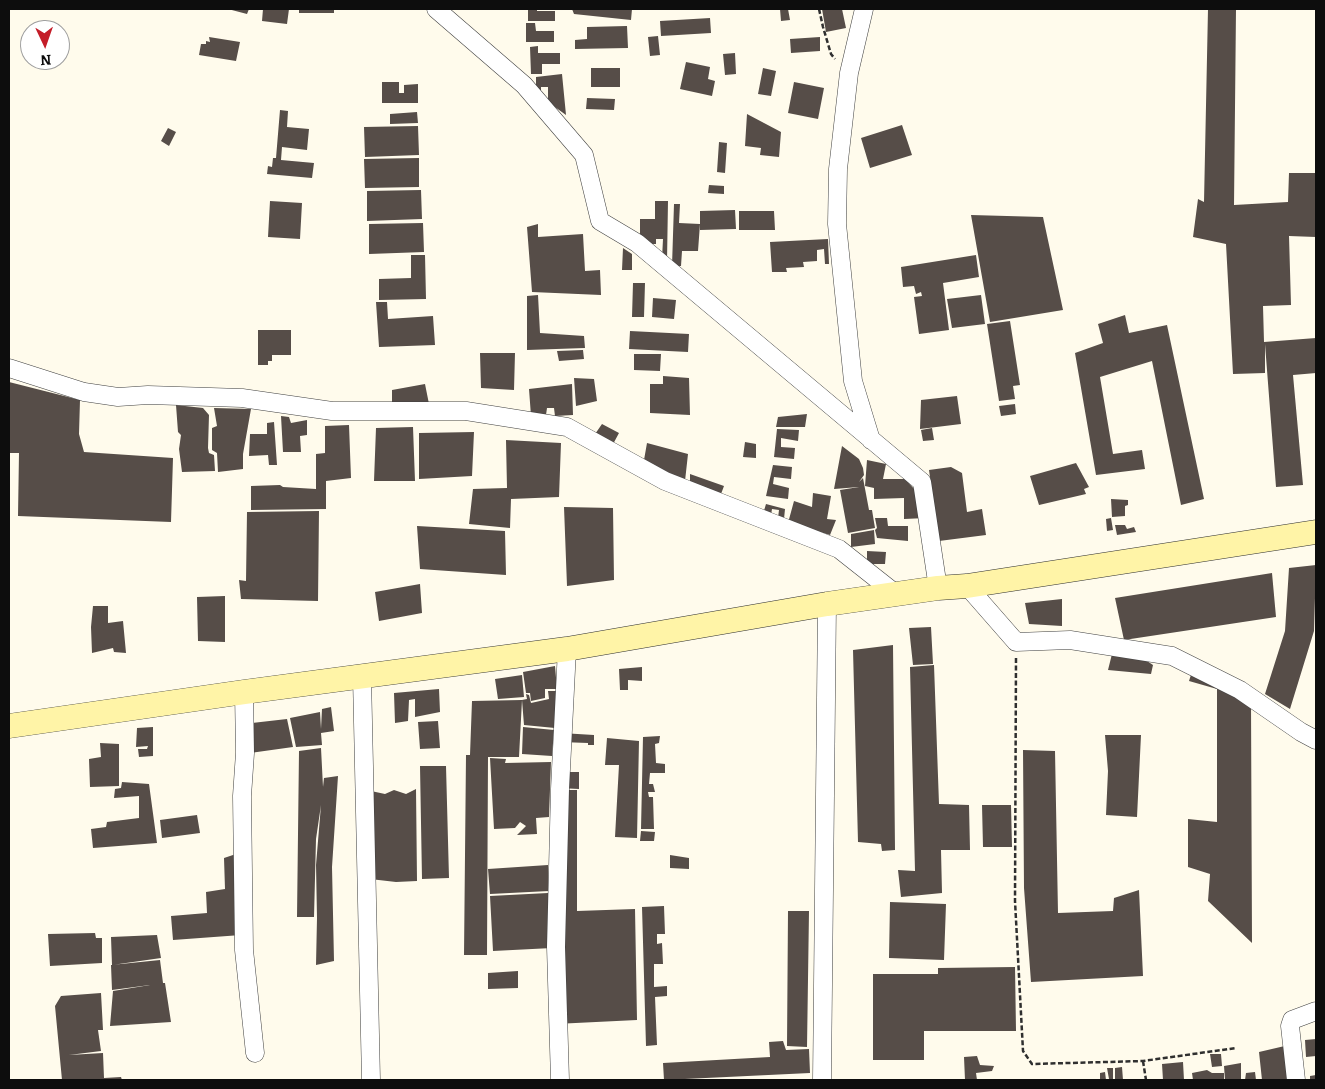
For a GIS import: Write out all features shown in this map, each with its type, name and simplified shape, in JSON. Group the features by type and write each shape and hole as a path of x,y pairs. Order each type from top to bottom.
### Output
{"main road":[{"path":"9,726 244,692 567,649 826,604 938,588 966,586 1316,532"}],"street":[{"path":"436,9 524,85 584,155 600,221 637,242 922,482 938,588"},
{"path":"864,9 848,73 838,169 837,224 853,381 871,440"},
{"path":"9,368 84,392 118,397 148,395 242,398 332,411 466,410 567,427 666,481 839,549 896,594"},
{"path":"966,586 1016,642 1070,640 1172,656 1240,690 1301,732 1316,740"},
{"path":"822,1080 826,604"},
{"path":"560,1080 556,947 560,789 567,649"},
{"path":"362,677 371,1080"},
{"path":"244,692 245,753 242,796 244,950 255,1053"},
{"path":"1296,1080 1290,1026 1292,1020 1316,1011"}],"path":[{"path":"819,9 831,54 848,73"},
{"path":"1016,642 1015,901 1023,1051 1032,1064 1143,1061 1236,1048"},
{"path":"1143,1061 1146,1080"}],"building":[{"path":"228,9 249,9 247,14"},
{"path":"263,9 289,9 287,24 262,21"},
{"path":"299,9 334,9 334,13 299,13"},
{"path":"528,9 555,11 555,21 528,21"},
{"path":"572,9 632,9 631,20 574,14"},
{"path":"780,9 788,9 790,20 781,21"},
{"path":"822,9 842,9 846,28 826,32"},
{"path":"1208,9 1236,9 1234,205 1288,202 1289,173 1316,173 1316,237 1289,236 1291,305 1263,306 1264,342 1316,338 1316,373 1293,375 1303,485 1276,487 1265,344 1265,373 1233,374 1226,244 1193,237 1198,199 1204,202"},
{"path":"710,18 711,33 661,36 660,21"},
{"path":"526,23 535,23 536,31 554,31 554,42 526,42"},
{"path":"627,26 628,48 575,49 575,40 587,39 587,27"},
{"path":"658,36 660,55 650,56 648,37"},
{"path":"209,37 240,42 236,61 199,55 201,44 206,44 206,41 210,42"},
{"path":"820,37 820,51 791,53 790,39"},
{"path":"538,46 538,53 560,53 560,64 542,64 542,74 531,74 530,47"},
{"path":"735,53 736,74 725,75 723,54"},
{"path":"686,62 710,67 708,79 715,81 712,96 680,89"},
{"path":"591,68 620,68 620,87 591,87"},
{"path":"763,68 776,71 771,96 758,94"},
{"path":"562,74 566,115 548,102 548,87 541,87 541,96 536,86 536,77"},
{"path":"382,82 399,82 399,93 404,93 404,85 418,84 418,103 382,103"},
{"path":"794,82 824,88 818,119 788,113"},
{"path":"587,98 615,99 614,110 586,109"},
{"path":"280,110 288,111 287,127 309,129 307,150 282,147 281,160 314,163 312,178 267,174 268,166 272,167 273,158 276,158"},
{"path":"417,112 418,123 390,124 390,114"},
{"path":"747,114 781,132 779,157 760,155 761,148 745,146"},
{"path":"902,125 912,155 870,168 861,138"},
{"path":"418,126 419,155 365,157 364,127"},
{"path":"168,128 176,132 169,146 161,141"},
{"path":"719,142 727,143 725,173 717,172"},
{"path":"419,158 419,187 365,188 364,159"},
{"path":"709,185 724,186 724,194 708,193"},
{"path":"421,190 422,219 367,221 367,191"},
{"path":"270,201 302,203 300,239 268,237"},
{"path":"655,201 668,201 667,261 662,259 663,239 656,239 656,244 647,244 640,239 640,219 655,219"},
{"path":"674,204 680,204 679,223 700,224 698,251 682,251 681,266 672,266"},
{"path":"735,210 736,229 700,230 700,211"},
{"path":"739,211 774,211 775,230 739,230"},
{"path":"971,215 1043,217 1063,310 990,322"},
{"path":"423,223 424,252 369,254 369,224"},
{"path":"538,224 538,237 583,234 585,271 600,270 601,295 532,292 527,227"},
{"path":"828,239 829,264 825,264 824,249 817,250 817,261 803,262 804,267 786,268 787,272 772,272 770,242"},
{"path":"623,248 632,254 632,270 622,270"},
{"path":"411,255 425,255 426,299 379,300 379,279 411,278"},
{"path":"976,255 979,277 943,283 949,330 919,334 914,297 922,296 921,292 916,294 914,286 903,287 901,267"},
{"path":"633,283 645,283 644,317 632,317"},
{"path":"538,295 540,333 584,336 585,348 527,350 527,296"},
{"path":"981,295 985,324 952,328 947,299"},
{"path":"653,298 676,300 674,319 652,317"},
{"path":"376,302 387,302 388,319 433,316 435,345 379,347"},
{"path":"1125,315 1129,333 1167,325 1204,499 1181,505 1152,361 1100,377 1113,454 1142,450 1145,469 1096,475 1075,353 1103,343 1098,324"},
{"path":"1010,321 1020,385 1013,386 1015,399 999,401 987,324"},
{"path":"258,330 291,330 291,355 272,355 272,361 268,361 268,365 258,365"},
{"path":"630,331 689,334 688,352 629,349"},
{"path":"583,350 584,359 559,361 557,351"},
{"path":"480,353 515,353 514,390 481,388"},
{"path":"634,354 661,354 660,371 634,370"},
{"path":"663,376 689,378 690,415 650,413 650,384 663,384"},
{"path":"574,378 594,379 597,401 576,406"},
{"path":"9,382 80,400 79,434 84,452 173,458 171,522 18,516 19,453 9,453"},
{"path":"425,384 429,404 392,405 392,390"},
{"path":"572,384 573,415 555,416 554,408 547,408 546,415 531,416 529,389"},
{"path":"957,396 961,424 920,429 921,400"},
{"path":"1015,404 1016,414 1001,416 999,406"},
{"path":"176,405 203,408 209,415 208,448 209,453 214,455 215,471 182,472 179,449 181,435 178,432"},
{"path":"214,408 251,409 243,454 243,469 218,472 217,453 212,450 212,428 217,426"},
{"path":"807,414 805,427 776,427 778,417"},
{"path":"281,416 289,417 291,423 307,420 307,435 300,436 301,452 283,452"},
{"path":"274,422 277,465 269,465 268,455 249,456 250,434 267,434 267,423"},
{"path":"602,424 619,433 612,446 593,437"},
{"path":"349,425 351,478 326,481 326,509 251,510 251,486 280,485 283,487 316,489 316,454 325,453 325,426"},
{"path":"413,427 415,481 374,481 376,428"},
{"path":"932,428 934,440 923,441 921,430"},
{"path":"777,429 799,430 798,441 781,438 781,447 795,448 794,459 774,457"},
{"path":"474,432 472,476 419,479 419,433"},
{"path":"506,440 561,443 559,497 511,499 510,528 469,524 473,489 507,488"},
{"path":"745,442 756,444 756,458 743,457"},
{"path":"647,443 688,454 685,481 644,460"},
{"path":"842,446 859,459 863,468 864,475 859,482 863,478 869,510 872,510 875,528 848,533 840,490 859,487 834,489"},
{"path":"867,460 886,464 883,479 905,479 917,492 926,518 904,519 904,498 874,499 874,488 865,486"},
{"path":"1076,463 1089,487 1084,489 1086,494 1039,505 1030,476"},
{"path":"773,465 792,467 791,479 774,477 773,484 789,488 788,499 766,496"},
{"path":"951,467 962,473 967,512 982,509 986,535 939,541 929,470"},
{"path":"690,474 724,486 721,494 690,482"},
{"path":"813,493 831,496 827,519 836,520 830,535 788,523 794,501 812,507"},
{"path":"1111,499 1128,500 1128,505 1125,506 1125,516 1112,517"},
{"path":"766,504 785,509 784,519 778,518 779,510 772,509 771,515 763,514"},
{"path":"564,507 613,508 614,580 567,586"},
{"path":"319,511 318,601 241,599 239,580 246,581 247,512"},
{"path":"875,518 887,518 888,526 908,526 908,541 877,538"},
{"path":"1111,518 1113,530 1107,531 1106,519"},
{"path":"1115,525 1125,525 1127,529 1134,527 1136,532 1117,535"},
{"path":"417,526 505,531 506,575 420,569"},
{"path":"874,530 875,544 851,547 851,534"},
{"path":"867,551 886,552 885,564 867,564"},
{"path":"1316,565 1314,631 1290,709 1265,694 1285,631 1289,568"},
{"path":"1272,573 1276,617 1124,640 1115,598"},
{"path":"420,584 422,613 379,621 375,592"},
{"path":"225,596 225,642 198,641 197,597"},
{"path":"1062,599 1062,626 1029,624 1025,603"},
{"path":"93,606 108,606 108,623 123,621 126,653 114,652 113,648 92,653 91,627"},
{"path":"931,627 933,664 913,665 909,628"},
{"path":"893,645 895,850 882,851 881,844 858,842 853,650"},
{"path":"1112,654 1144,659 1153,665 1151,674 1108,670"},
{"path":"1196,659 1251,702 1252,943 1208,901 1210,874 1188,867 1188,819 1217,822 1217,689 1189,681"},
{"path":"934,665 939,804 969,805 970,850 941,850 942,893 901,897 898,870 915,871 910,667"},
{"path":"555,666 557,689 545,689 545,698 531,701 530,693 526,693 523,672"},
{"path":"642,667 642,681 628,680 628,690 620,690 619,669"},
{"path":"522,675 524,697 498,699 495,679"},
{"path":"439,689 440,712 415,717 415,699 409,700 408,721 395,723 394,693"},
{"path":"548,691 556,691 555,728 524,725 522,700 527,699 526,694 529,695 531,703 549,699"},
{"path":"522,700 519,757 488,757 487,955 464,955 466,755 470,755 472,701"},
{"path":"331,707 334,731 321,733 322,745 296,747 290,718 320,712 321,729 322,709"},
{"path":"287,719 293,747 250,753 252,723"},
{"path":"438,721 440,748 420,749 418,722"},
{"path":"153,727 153,756 139,757 138,749 147,749 148,746 136,747 137,728"},
{"path":"523,727 554,730 552,756 522,754"},
{"path":"561,733 594,735 594,745 561,742"},
{"path":"1105,735 1141,735 1137,817 1106,815 1108,771"},
{"path":"660,736 659,743 655,744 656,763 665,764 665,773 650,773 649,784 653,784 655,792 648,792 649,797 653,797 654,829 641,829 643,737"},
{"path":"607,738 639,741 637,838 615,837 619,765 605,765"},
{"path":"100,743 119,744 119,786 90,787 89,759 101,757"},
{"path":"321,748 323,787 324,778 338,776 332,867 334,961 316,965 316,865 321,805 316,839 314,917 297,917 299,751"},
{"path":"1023,750 1055,751 1058,913 1113,911 1114,898 1139,890 1143,976 1031,982 1024,888"},
{"path":"490,758 506,759 505,763 551,762 549,817 536,818 537,834 517,835 526,826 520,822 515,828 494,829"},
{"path":"420,766 446,766 449,878 422,879"},
{"path":"570,772 579,772 579,789 559,788"},
{"path":"122,782 149,784 157,843 93,848 91,829 106,827 107,822 139,818 139,796 114,798 115,789 121,788"},
{"path":"416,789 417,881 396,882 370,879 371,791 385,794 394,790 406,794"},
{"path":"557,790 577,790 577,911 635,909 637,1020 555,1024"},
{"path":"982,805 1011,805 1012,847 983,847"},
{"path":"197,815 200,833 162,838 160,820"},
{"path":"641,831 655,832 654,841 640,841"},
{"path":"239,853 241,935 173,940 171,916 207,913 206,892 225,889 224,858"},
{"path":"670,855 689,858 689,869 670,868"},
{"path":"548,865 549,891 490,894 488,869"},
{"path":"548,893 552,948 493,951 490,896"},
{"path":"890,902 946,904 944,960 889,958"},
{"path":"664,906 665,934 657,934 657,944 662,943 663,964 654,964 654,987 667,986 667,996 655,997 657,1045 646,1046 642,907"},
{"path":"788,911 809,911 807,1047 787,1046"},
{"path":"95,933 96,938 102,938 102,963 50,966 48,934"},
{"path":"157,935 161,958 112,965 111,937"},
{"path":"160,960 171,1022 110,1026 113,991 150,985 112,990 111,965"},
{"path":"1015,967 1016,1031 924,1031 924,1060 873,1060 873,974 938,974 938,968"},
{"path":"518,971 518,988 488,989 488,973"},
{"path":"101,993 103,1030 98,1030 101,1051 69,1055 103,1053 104,1078 121,1077 122,1080 62,1080 55,1006 61,996"},
{"path":"1316,1039 1316,1056 1306,1057 1305,1040"},
{"path":"783,1041 786,1050 809,1049 810,1073 664,1080 663,1063 770,1057 769,1042"},
{"path":"1289,1045 1292,1079 1262,1080 1259,1052"},
{"path":"1210,1054 1221,1054 1222,1066 1212,1067"},
{"path":"977,1056 980,1065 994,1066 992,1071 976,1073 977,1080 965,1080 964,1057"},
{"path":"1183,1062 1184,1080 1163,1080 1162,1064"},
{"path":"1241,1063 1241,1080 1225,1080 1224,1066"},
{"path":"1122,1067 1123,1080 1115,1080 1115,1068"},
{"path":"1107,1068 1113,1068 1113,1079 1109,1079"},
{"path":"1207,1070 1212,1073 1224,1073 1224,1080 1193,1080 1192,1073"},
{"path":"1105,1072 1106,1080 1100,1080 1100,1073"},
{"path":"1255,1072 1256,1080 1245,1080 1246,1073"},
{"path":"1316,1075 1316,1080 1310,1080 1310,1076"}]}
